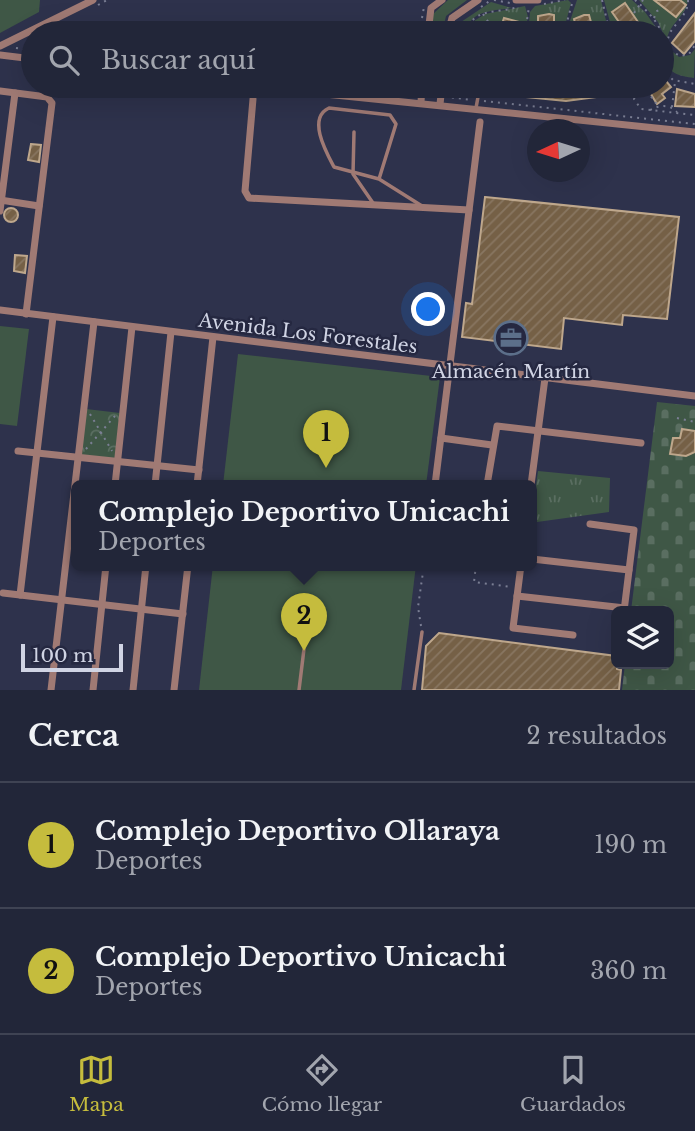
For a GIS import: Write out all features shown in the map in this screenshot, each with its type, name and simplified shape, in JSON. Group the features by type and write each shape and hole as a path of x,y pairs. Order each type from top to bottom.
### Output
{"street":[{"path":"51,21 93,0"},
{"path":"429,21 431,8 442,0"},
{"path":"516,0 538,0"},
{"path":"451,21 452,18 480,4"},
{"path":"0,46 21,36"},
{"path":"0,55 21,58"},
{"path":"0,91 21,94"},
{"path":"0,211 15,93"},
{"path":"26,313 51,99 45,98"},
{"path":"378,98 440,104 477,104 695,132"},
{"path":"420,98 421,102"},
{"path":"440,104 441,98"},
{"path":"253,99 246,196 469,210"},
{"path":"436,480 480,122"},
{"path":"1,200 39,206"},
{"name":"Avenida Los Forestales","path":"0,310 695,396"},
{"path":"20,595 53,317"},
{"path":"76,480 94,322"},
{"path":"115,480 132,327"},
{"path":"156,480 171,332"},
{"path":"198,480 214,337"},
{"path":"532,480 545,378"},
{"path":"488,480 497,426 641,443"},
{"path":"441,438 492,445"},
{"path":"19,451 199,470"},
{"path":"51,690 71,524"},
{"path":"590,524 634,530 625,606"},
{"path":"537,560 629,570"},
{"path":"93,690 105,571"},
{"path":"133,690 145,571"},
{"path":"174,690 187,571"},
{"path":"520,571 513,628 573,635"},
{"path":"518,592 611,608"},
{"path":"3,593 183,614"}],"lane":[{"path":"477,104 478,98"},
{"path":"379,179 396,124 394,118 390,115 329,108 319,118 319,133 334,167 379,179 424,208"},
{"path":"354,132 353,174 374,205"},
{"path":"299,690 309,608"},
{"path":"415,690 422,632"}],"path":[{"path":"480,4 491,0"},
{"path":"568,21 573,0"},
{"path":"602,0 606,21"},
{"path":"635,0 654,19 657,11 663,9"},
{"path":"634,13 643,0"},
{"path":"674,26 684,16 688,0"},
{"path":"473,21 482,14 528,4 528,21"},
{"path":"482,14 487,21"},
{"path":"674,53 681,56 689,54 695,46"},
{"path":"16,48 21,49"},
{"path":"674,90 675,81 695,84"},
{"path":"453,98 477,104 695,124"},
{"path":"635,98 641,109 695,115"},
{"path":"652,98 658,106"},
{"path":"672,107 673,98"},
{"path":"649,110 658,106 672,107 679,114"},
{"path":"84,408 117,461"},
{"path":"79,457 119,412 122,412"},
{"path":"677,418 695,422"},
{"path":"422,632 418,607 423,571"},
{"path":"476,571 474,582 518,592"}],"green space":[{"path":"0,0 40,0 39,12 0,33"},
{"path":"448,0 467,0 446,16 445,21 433,21 433,14"},
{"path":"568,0 571,3 566,21 529,21 530,12 535,6"},
{"path":"577,0 601,0 606,21 570,21"},
{"path":"604,0 632,0 651,21 610,21"},
{"path":"639,0 688,0 684,12 674,25 674,21 657,21"},
{"path":"491,2 512,8 490,11 471,21 462,21"},
{"path":"525,6 528,17 527,21 474,21 485,14"},
{"path":"695,49 694,78 676,74 674,53 679,57 690,55"},
{"path":"0,326 29,329 17,426 0,424"},
{"path":"238,354 440,377 427,480 224,480"},
{"path":"657,402 695,406 695,690 622,690 624,669 674,669 674,606 632,606"},
{"path":"86,409 120,413 115,459 81,455"},
{"path":"538,471 610,478 609,512 537,522"},
{"path":"212,571 415,571 401,690 199,690"}],"building":[{"path":"654,0 680,0 686,5 676,17"},
{"path":"625,3 638,21 618,21 612,12"},
{"path":"695,13 695,41 684,54 674,45 674,40"},
{"path":"554,15 554,21 538,21 538,16"},
{"path":"589,15 591,21 575,21"},
{"path":"677,89 695,94 695,107 675,106"},
{"path":"535,98 589,98 566,101"},
{"path":"653,98 665,98 657,104"},
{"path":"31,144 41,145 39,162 28,160"},
{"path":"485,197 679,217 667,319 623,315 622,325 564,318 561,349 462,337 466,303 472,304"},
{"path":"8,208 14,208 18,215 14,222 8,222 4,218 4,212"},
{"path":"15,255 27,256 25,273 14,271"},
{"path":"682,429 695,431 695,452 686,456 670,454 673,438 680,438"},
{"path":"439,633 611,655 611,669 621,670 619,690 422,690 426,646"}],"place":[{"name":"Almacén Martín","path":"511,338"},
{"name":"Complejo Deportivo Ollaraya","path":"326,468"},
{"name":"Complejo Deportivo Unicachi","path":"304,651"}]}
